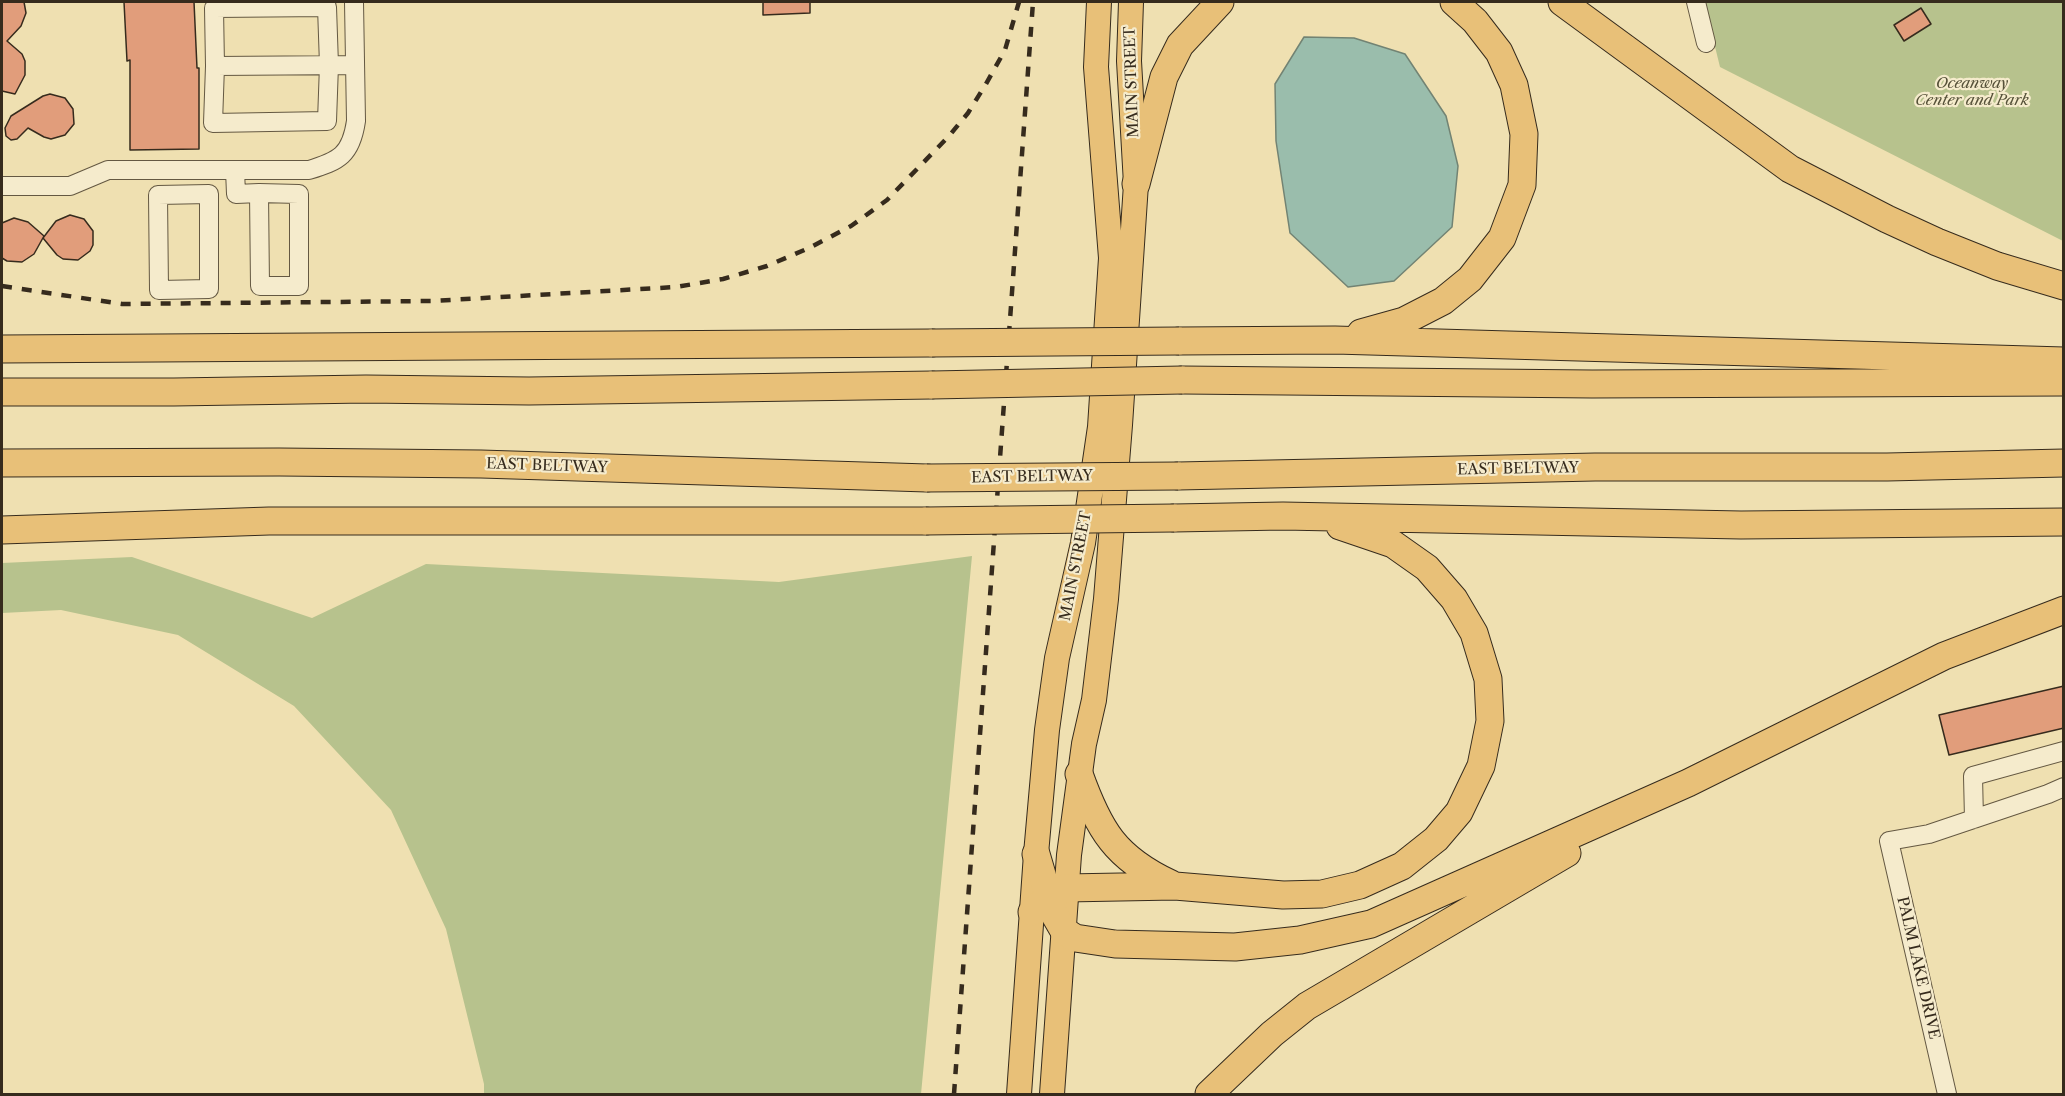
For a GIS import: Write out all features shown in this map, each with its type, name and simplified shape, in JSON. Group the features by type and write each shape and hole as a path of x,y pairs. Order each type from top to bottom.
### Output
{"highway":[{"path":"1136,184 1164,77 1180,45 1220,2"},
{"path":"1335,340 1404,321 1443,301 1470,279 1502,238 1522,185 1524,134 1514,85 1499,52 1475,21 1454,2"},
{"path":"1562,2 1790,170 1937,242 1997,266 2064,286"},
{"path":"2,349 1335,340 2064,361"},
{"path":"2,392 366,389 529,391 1182,381 1592,384 2064,382"},
{"path":"2,478 279,462"},
{"name":"EAST BELTWAY","path":"2,463 481,464 927,478 1178,476 1583,467 1875,467 2064,463"},
{"path":"1048,899 1175,886 1283,895 1323,894 1360,885 1402,866 1436,839 1459,812 1481,765 1490,721 1488,679 1474,633 1454,599 1427,568 1393,544 1356,530 1310,517"},
{"path":"2,530 269,521 926,521 1310,517 1741,525 2064,522"},
{"path":"1036,854 1048,899 1064,932 1075,938 1115,944 1235,947 1300,940 1371,924 1688,783 1944,656 2064,610"},
{"path":"1079,774 1091,807 1106,835 1128,858 1149,874 1175,886"},
{"path":"1209,1095 1272,1034 1307,1006 1688,783"}],"main road":[{"name":"MAIN STREET","path":"1036,854 1047,730 1057,658 1083,543 1100,427 1111,258 1096,67 1099,2"},
{"name":"MAIN STREET","path":"1019,1095 1048,899 1079,774 1094,700 1106,599 1136,184 1129,61 1131,2"},
{"path":"1052,1095 1064,932"}],"street":[{"path":"2,186 69,186 108,170 309,170 332,163 345,152 354,135 356,121 354,2"},
{"path":"1696,2 1706,43"},
{"path":"327,7 329,65 327,121 213,123 214,8 327,7"},
{"path":"215,66 354,65"},
{"path":"235,170 236,194"},
{"path":"209,194 208,289 159,290 158,195 259,193 298,194 299,286 260,286 259,193"},
{"path":"2064,751 1973,776 1974,819 2064,787"},
{"name":"PALM LAKE DRIVE","path":"1947,1095 1889,840 1929,834 1974,819"}],"green space":[{"name":"Oceanway Center and Park","path":"1704,2 2063,2 2063,241 1720,67"},
{"path":"972,556 921,1094 484,1094 484,1084 446,929 391,810 294,706 178,635 61,610 2,613 2,563 132,557 312,618 426,564 779,582"}],"shaded area":[{"path":"1304,37 1354,38 1405,54 1446,116 1458,166 1452,227 1394,281 1348,287 1290,233 1276,141 1275,84"}],"building":[{"path":"2,2 24,2 26,13 21,26 7,41 22,54 25,61 25,75 15,94 2,91"},
{"path":"124,2 194,2 197,68 199,68 199,149 130,150 130,60 127,61"},
{"path":"763,2 810,2 810,13 763,15"},
{"path":"1921,8 1931,24 1904,41 1894,25"},
{"path":"50,94 65,98 73,109 74,124 65,135 51,139 28,128 17,139 11,140 6,136 5,128 11,116"},
{"path":"70,215 84,219 93,231 93,245 90,251 78,260 63,259 43,238 56,221"},
{"path":"14,218 28,222 44,236 34,254 22,262 7,261 2,258 2,223"},
{"path":"2064,686 2064,728 1949,755 1939,715"}],"railway":[{"path":"2,286 122,304 431,301 676,287 723,279 767,266 809,248 851,226 887,200 968,113 1005,50 1019,2"},
{"path":"954,1094 1033,2"}]}
